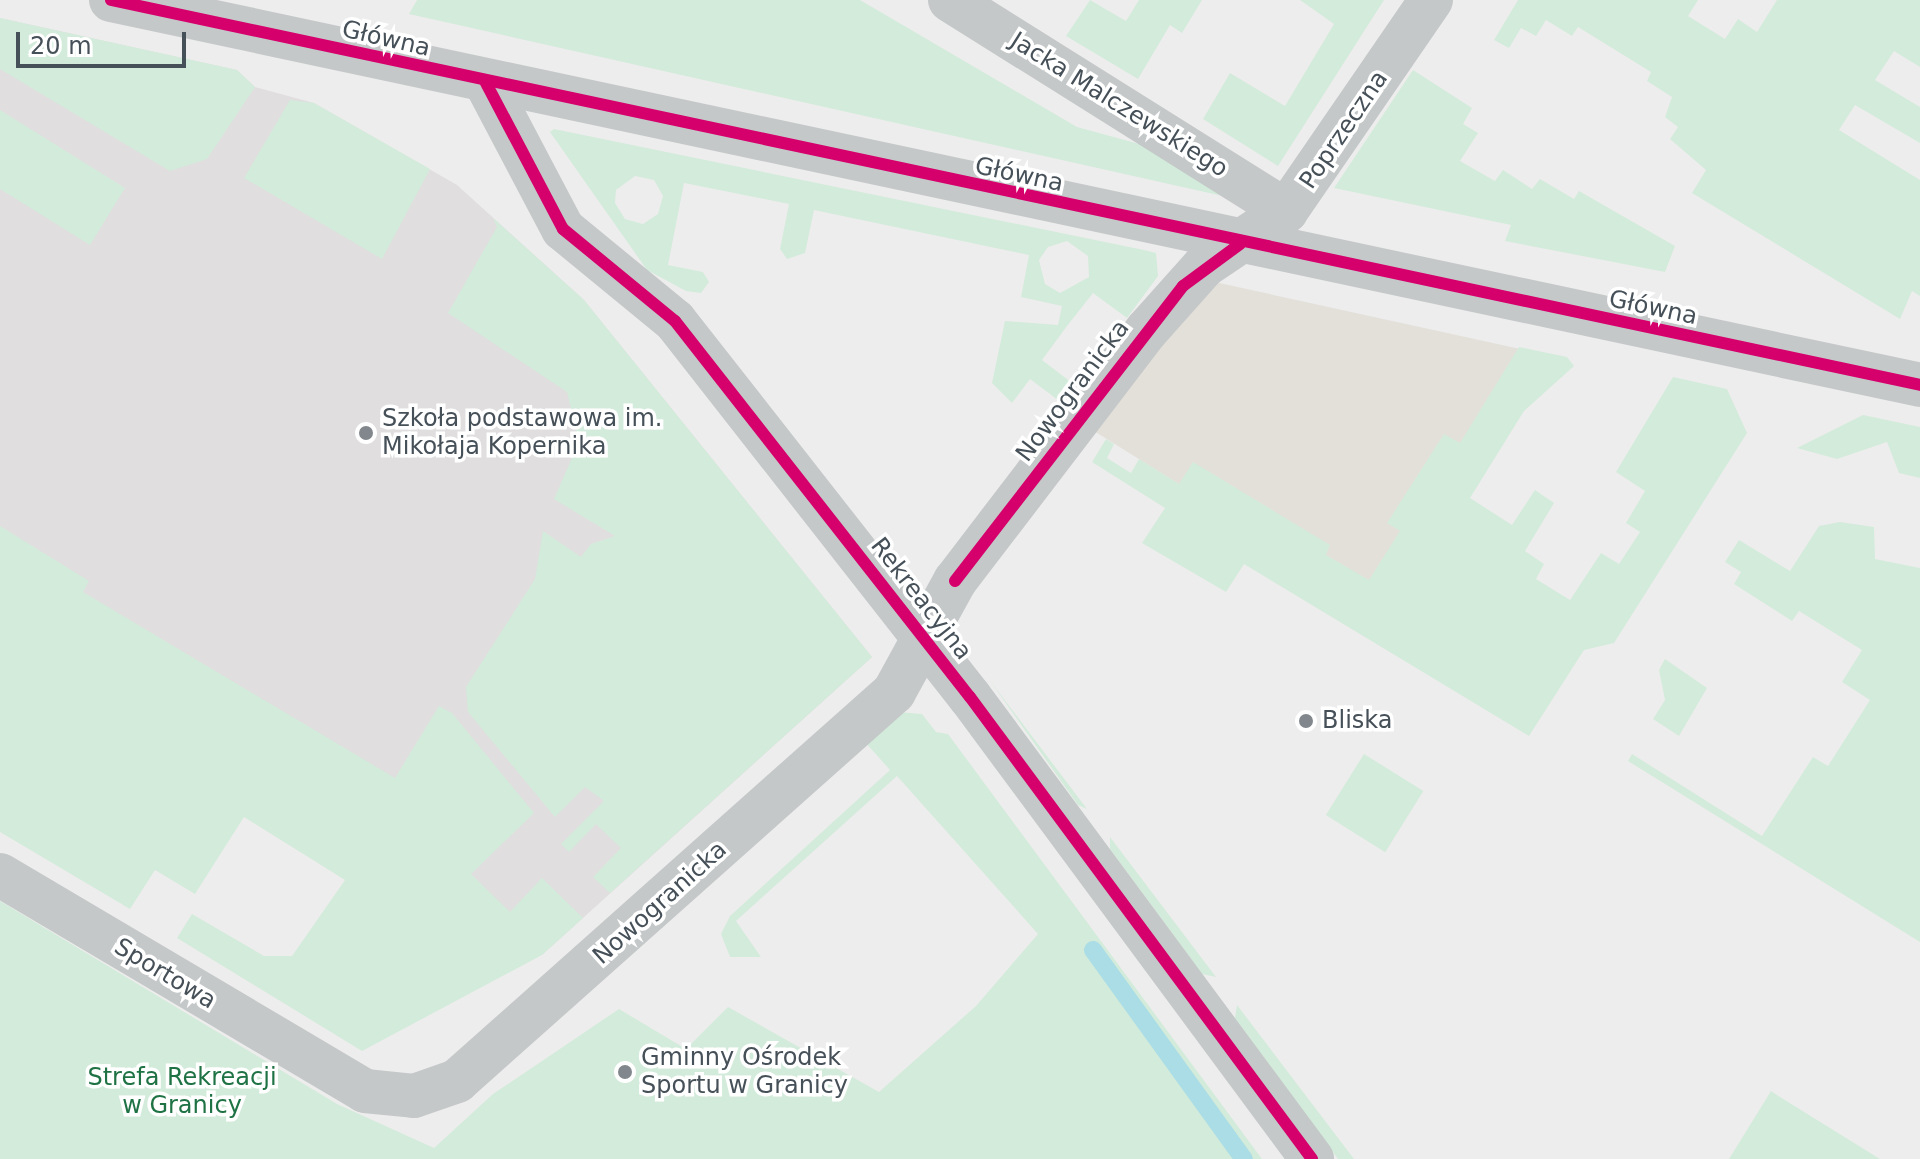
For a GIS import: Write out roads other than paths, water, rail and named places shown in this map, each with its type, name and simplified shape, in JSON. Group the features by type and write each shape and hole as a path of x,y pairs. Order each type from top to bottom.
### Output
{"street":[{"name":"Główna","path":"111,0 1240,244 1920,385"},
{"name":"Jacka Malczewskiego","path":"950,0 1286,211"},
{"name":"Poprzeczna","path":"1240,244 1286,211 1431,0"},
{"name":"Rekreacyjna","path":"486,83 563,229 675,321 924,640 1312,1159"},
{"name":"Nowogranicka","path":"329,1074 391,1096 457,1081 894,692 955,581 1147,330 1204,266 1240,244"},
{"name":"Sportowa","path":"0,875 329,1074"}],"waterway":[{"path":"1093,950 1244,1159"}],"place":[{"name":"Szkoła podstawowa im. Mikołaja Kopernika","path":"366,433"},
{"name":"Bliska","path":"1306,721"},
{"name":"Gminny Ośrodek Sportu w Granicy","path":"625,1072"}],"park label":[{"name":"Strefa Rekreacji w Granicy","path":"182,1092"}]}
